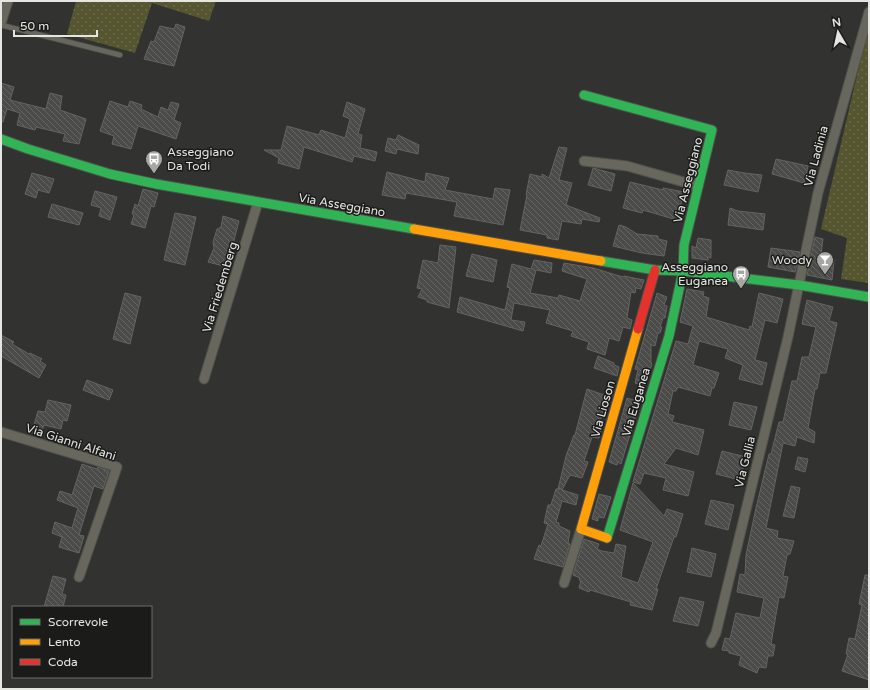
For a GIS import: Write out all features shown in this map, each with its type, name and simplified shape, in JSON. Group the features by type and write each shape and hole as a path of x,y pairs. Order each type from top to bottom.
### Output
{"street":[{"path":"1,24 8,1"},
{"name":"Via Ladinia","path":"799,285 818,193 869,12"},
{"name":"Via Asseggiano","path":"584,95 712,130 684,245 683,271"},
{"name":"Via Asseggiano","path":"1,139 28,149 110,174 258,202 655,270 683,271 799,285 869,297"},
{"path":"584,161 627,166 698,186"},
{"name":"Via Friedemberg","path":"204,379 258,202"},
{"name":"Via Lioson","path":"581,529 655,270"},
{"name":"Via Euganea","path":"581,529 607,538 669,336 683,271"},
{"name":"Via Gallia","path":"711,643 716,632 788,337 799,285"},
{"name":"Via Gianni Alfani","path":"1,432 117,467 79,577"},
{"path":"564,583 581,529"}],"lane":[{"path":"1,24 120,55"}],"shaded area":[{"path":"76,1 216,1 209,21 152,3 135,53 67,34"},
{"path":"869,24 869,283 841,279 847,238 821,229"}],"building":[{"path":"176,24 185,27 174,66 144,59 151,41 154,42 160,26 174,29"},
{"path":"1,83 14,87 10,100 46,109 50,93 62,96 60,110 86,119 79,144 63,141 65,134 36,127 35,130 17,125 20,113 7,109 3,122 1,122"},
{"path":"110,101 128,107 130,101 142,105 141,109 158,117 161,107 168,110 171,102 179,104 174,120 181,123 176,139 138,126 131,149 112,144 114,136 100,131"},
{"path":"347,102 365,109 358,134 362,135 360,148 377,152 375,161 354,156 352,162 304,147 299,169 278,163 279,158 264,150 281,150 287,126 319,135 321,130 345,138 350,119 343,116"},
{"path":"398,135 419,145 418,154 397,149 396,154 385,151 388,138 396,140"},
{"path":"559,147 567,148 559,180 572,183 566,205 600,218 599,222 582,219 581,224 562,221 558,240 547,238 547,235 520,230 530,174 542,177 542,174 549,178"},
{"path":"776,159 808,166 804,183 772,174"},
{"path":"593,168 615,174 611,191 588,185"},
{"path":"728,170 762,175 758,192 724,185"},
{"path":"387,172 425,182 426,173 449,178 445,190 493,199 495,188 510,190 503,225 454,216 457,202 406,193 405,199 382,195"},
{"path":"32,173 54,179 49,193 38,190 36,198 25,194"},
{"path":"630,182 663,190 663,188 684,192 677,220 643,210 642,213 623,208"},
{"path":"143,189 158,193 154,207 151,206 145,228 131,224 135,204 138,206"},
{"path":"95,191 117,197 110,220 99,216 101,208 91,205"},
{"path":"52,204 83,213 79,225 48,217"},
{"path":"730,208 738,211 765,214 763,230 728,225"},
{"path":"175,213 196,217 185,265 164,260"},
{"path":"223,216 239,221 227,267 208,262 214,248 213,242 217,229 221,227"},
{"path":"619,225 626,227 637,234 658,236 658,239 667,241 664,256 642,253 613,246"},
{"path":"815,237 823,239 821,255 826,256 825,259 834,260 832,280 807,275"},
{"path":"698,238 711,240 711,258 708,257 708,260 692,258 692,246 696,248"},
{"path":"440,245 456,247 449,308 427,302 427,300 418,297 422,289 417,288 423,260 438,263"},
{"path":"771,248 800,252 795,272 768,267"},
{"path":"472,254 497,260 493,282 466,276"},
{"path":"534,260 552,263 551,273 536,270 530,293 558,298 559,295 580,301 587,279 562,271 564,263 593,268 623,277 644,280 641,289 636,288 635,293 631,292 627,318 632,320 630,329 623,327 619,341 609,338 605,355 587,349 589,342 571,336 573,331 546,323 550,310 514,303 511,320 525,322 523,331 457,312 460,297 505,310 510,288 507,287 512,264 531,269"},
{"path":"687,289 704,292 703,296 709,298 706,317 749,330 750,326 752,327 759,293 783,299 777,323 765,320 755,360 767,363 762,385 739,379 743,365 725,358 728,349 699,341 693,365 719,373 710,396 678,387 676,391 673,391 668,414 674,416 672,422 704,430 698,455 676,448 664,464 694,472 688,496 663,490 666,478 644,473 640,484 633,482 676,341 688,344 693,326 680,322"},
{"path":"125,293 141,297 130,344 113,339"},
{"path":"657,293 667,297 664,305 667,306 665,318 663,318 660,327 662,327 660,333 658,333 655,346 651,345 652,364 645,386 635,383 638,370 635,369"},
{"path":"807,300 833,307 829,321 837,323 826,373 820,373 817,389 815,389 808,428 815,432 814,443 797,437 795,446 783,443 766,528 778,531 777,538 794,541 790,554 787,555 783,576 788,577 784,598 779,597 771,644 775,645 773,656 768,656 766,668 759,667 757,673 739,665 741,656 722,650 725,638 730,639 736,613 760,618 764,598 737,592 740,574 745,575 746,555 769,454 771,454 779,422 783,422 792,381 797,381 802,357 809,357 816,327 802,324"},
{"path":"1,335 14,342 12,344 29,354 30,353 42,359 40,361 46,365 39,378 1,356"},
{"path":"598,356 614,363 614,365 619,367 617,376 594,368"},
{"path":"87,380 113,390 109,400 83,390"},
{"path":"587,389 607,396 598,429 601,430 599,438 592,437 584,461 588,462 582,478 570,475 562,490 578,495 576,505 562,501 556,522 559,523 559,526 570,531 568,543 570,544 563,567 534,559 539,545 541,546 548,524 544,523 548,505 551,505 556,489 558,489 566,456 575,435"},
{"path":"627,398 640,402 621,464 618,462 617,465 609,462"},
{"path":"48,400 71,405 67,421 63,420 61,429 44,425 41,434 32,432 38,411 45,412"},
{"path":"734,402 757,407 751,430 729,425"},
{"path":"722,451 746,457 740,480 716,474"},
{"path":"798,457 808,459 805,472 795,469"},
{"path":"82,464 109,471 103,489 94,486 79,535 84,536 79,553 59,547 62,537 52,533 55,522 72,528 78,508 57,500 60,491 72,495"},
{"path":"633,483 664,516 667,509 683,514 676,537 674,537 656,589 658,589 652,610 630,605 631,602 590,590 589,592 579,588 581,580 573,575 584,539 599,544 597,549 614,553 616,544 626,546 621,577 638,583 653,542 620,530"},
{"path":"791,486 800,488 794,518 783,516"},
{"path":"599,494 611,497 604,518 598,517 598,521 592,519"},
{"path":"711,500 734,505 728,530 705,524"},
{"path":"692,548 716,554 711,577 687,572"},
{"path":"865,575 869,575 869,680 842,671 848,654 846,654 849,638 855,639 862,605 859,604"},
{"path":"53,576 66,579 62,594 66,595 63,606 44,606"},
{"path":"680,597 704,602 698,626 673,621"}],"traffic: fast":[{"path":"584,95 712,130 684,245 683,271 669,336 607,538"},
{"path":"1,139 28,149 110,174 156,184 414,229"},
{"path":"601,261 655,270 683,271 799,285 869,297"}],"traffic: slow":[{"path":"414,229 601,261"},
{"path":"607,538 581,529 638,329"}],"traffic: jam":[{"path":"638,329 655,270"}],"place":[{"name":"Asseggiano Da Todi","path":"154,174"},
{"name":"Woody","path":"825,275"},
{"name":"Asseggiano Euganea","path":"741,289"}]}
